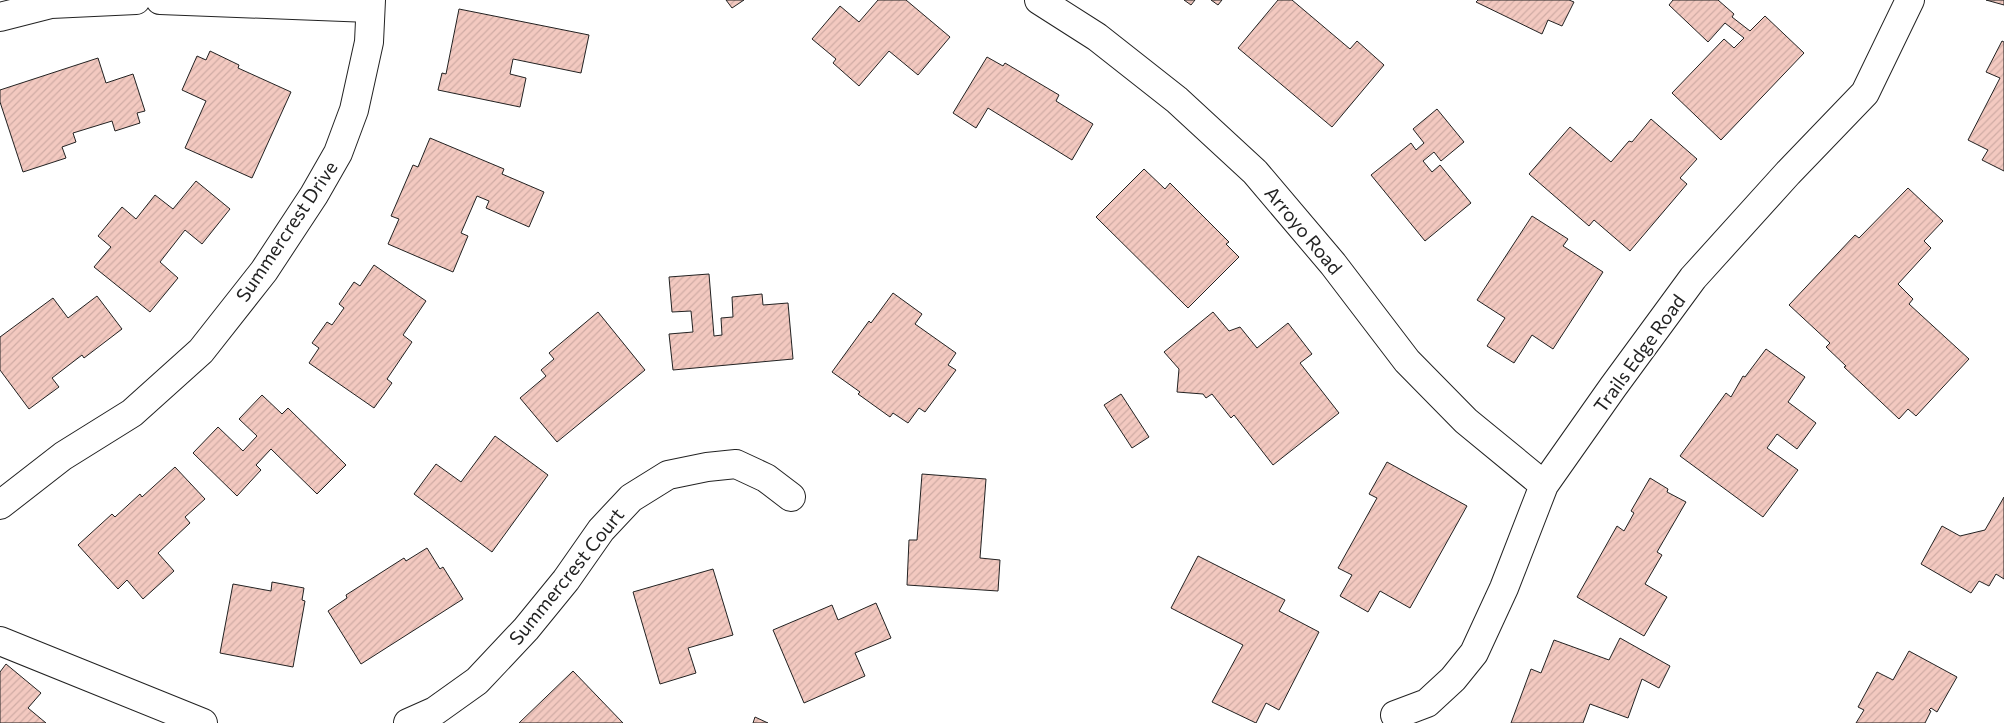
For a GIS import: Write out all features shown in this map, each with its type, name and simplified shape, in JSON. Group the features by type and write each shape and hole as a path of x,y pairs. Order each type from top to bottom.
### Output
{"street":[{"path":"0,17 52,4 136,0"},
{"path":"160,0 371,4"},
{"name":"Arroyo Road","path":"1039,0 1097,37 1177,100 1255,172 1333,264 1407,361 1466,421 1544,486"},
{"name":"Trails Edge Road","path":"1395,715 1427,703 1453,679 1474,653 1504,588 1544,486 1613,387 1693,278 1788,173 1865,93 1910,0"},
{"name":"Summercrest Drive","path":"0,505 63,456 132,413 201,351 264,271 314,196 338,153 356,100 369,42 371,4"},
{"name":"Summercrest Court","path":"408,723 435,711 477,681 526,629 566,580 602,530 631,498 668,475 707,467 736,464 766,478 791,497"},
{"path":"0,641 203,723"}],"building":[{"path":"726,0 744,0 732,8"},
{"path":"878,0 906,0 950,37 918,75 889,51 859,86 833,63 836,59 812,39 840,6 859,22"},
{"path":"1184,0 1195,0 1191,5"},
{"path":"1211,0 1222,0 1218,5"},
{"path":"1278,0 1292,0 1350,49 1357,41 1384,65 1332,127 1238,48"},
{"path":"1478,0 1569,0 1574,2 1562,26 1548,20 1542,34 1476,2"},
{"path":"1673,0 1718,0 1734,14 1732,17 1750,31 1765,16 1804,53 1721,140 1672,93 1724,39 1734,48 1744,38 1725,23 1708,42 1669,5"},
{"path":"1986,0 2004,0 2004,5"},
{"path":"459,9 589,35 581,73 513,59 510,74 526,78 520,107 438,90 442,73 446,74"},
{"path":"2002,41 2004,42 2004,171 1982,160 1988,150 1968,140 2000,78 1986,72"},
{"path":"210,51 239,65 238,68 291,92 252,178 185,148 206,101 182,90 197,56 206,60"},
{"path":"987,57 1003,66 1005,63 1059,95 1056,101 1093,124 1072,160 988,108 976,128 953,113"},
{"path":"98,58 106,83 133,74 145,111 137,113 140,123 115,131 112,121 73,133 76,142 62,147 66,158 23,172 0,102 0,90"},
{"path":"1437,109 1464,142 1441,161 1434,152 1423,161 1432,172 1440,165 1471,203 1425,241 1371,175 1411,143 1416,150 1424,143 1413,129"},
{"path":"1651,119 1697,159 1680,178 1687,184 1630,251 1594,220 1589,226 1529,174 1570,127 1611,162 1629,141 1632,142"},
{"path":"430,138 504,169 502,174 544,192 529,227 486,208 489,201 477,196 461,233 468,236 453,272 388,244 399,219 391,216 413,165 418,167"},
{"path":"1144,169 1165,189 1170,183 1229,242 1226,244 1239,257 1188,308 1096,217"},
{"path":"196,181 230,209 202,244 185,230 160,262 178,278 150,312 94,267 111,247 98,236 122,207 136,219 155,195 173,209"},
{"path":"1908,188 1943,221 1924,241 1931,248 1898,284 1913,299 1909,304 1969,359 1916,416 1908,409 1899,419 1844,367 1846,366 1826,347 1830,343 1789,305 1855,235 1859,238"},
{"path":"1532,216 1568,239 1563,246 1603,272 1553,349 1532,335 1514,363 1487,346 1505,318 1477,300"},
{"path":"374,265 426,301 403,335 412,342 387,379 392,383 374,408 309,363 319,348 312,343 327,322 332,325 344,308 339,304 354,282 360,286"},
{"path":"709,274 714,336 722,335 721,318 733,317 732,297 762,294 763,305 788,303 793,359 673,370 669,334 693,332 691,311 672,312 669,277"},
{"path":"893,293 922,314 915,324 956,353 948,365 956,370 925,412 919,408 908,423 893,413 890,417 832,372 869,321 871,323"},
{"path":"97,296 122,329 84,358 82,355 52,378 59,387 29,409 0,370 0,337 53,298 68,318"},
{"path":"598,312 645,370 557,442 520,398 546,376 541,370 554,359 549,353"},
{"path":"1213,312 1229,331 1240,327 1257,348 1288,323 1312,354 1300,363 1339,413 1273,465 1234,415 1231,418 1212,394 1206,398 1203,394 1177,392 1179,369 1164,352"},
{"path":"1766,349 1805,377 1788,402 1816,423 1797,449 1777,434 1767,448 1798,470 1763,517 1680,456 1726,393 1731,397 1743,376 1745,377"},
{"path":"1121,394 1149,437 1132,448 1104,405"},
{"path":"262,395 282,414 288,408 346,465 317,494 271,449 256,465 261,470 237,496 193,453 218,427 243,451 257,436 239,419"},
{"path":"495,436 548,475 492,552 414,494 436,464 461,482"},
{"path":"1387,462 1467,506 1410,608 1380,591 1368,612 1340,596 1352,575 1338,568 1377,498 1369,494"},
{"path":"175,467 205,499 185,517 190,523 158,553 174,571 143,599 127,580 118,589 78,545 112,514 115,517 140,494 142,497"},
{"path":"922,474 986,479 980,558 1000,560 998,591 907,585 909,540 917,540"},
{"path":"1650,478 1668,489 1667,492 1686,502 1657,552 1662,555 1645,584 1667,597 1644,636 1577,597 1617,526 1624,531 1634,513 1631,511"},
{"path":"2004,497 2004,579 1996,574 1989,586 1979,581 1971,593 1921,564 1942,526 1960,536 1985,530"},
{"path":"427,548 440,569 443,567 463,599 361,664 328,611 347,598 346,595 404,558 406,561"},
{"path":"1198,556 1285,600 1279,611 1319,632 1279,710 1266,703 1256,723 1212,702 1243,645 1171,608"},
{"path":"713,569 733,635 688,648 696,673 660,684 633,592"},
{"path":"272,582 304,588 302,600 305,601 293,667 220,653 233,584 271,591"},
{"path":"876,603 891,638 855,653 865,676 804,703 773,630 832,605 838,620"},
{"path":"1620,638 1670,666 1659,688 1642,679 1628,718 1590,704 1583,723 1511,723 1531,669 1541,673 1554,640 1609,660"},
{"path":"1909,651 1957,677 1937,712 1931,708 1925,723 1856,723 1864,710 1858,707 1877,672 1893,680"},
{"path":"6,664 41,693 28,708 46,723 0,723 0,672"},
{"path":"573,671 623,723 519,723"},
{"path":"755,717 768,723 753,723"}]}
